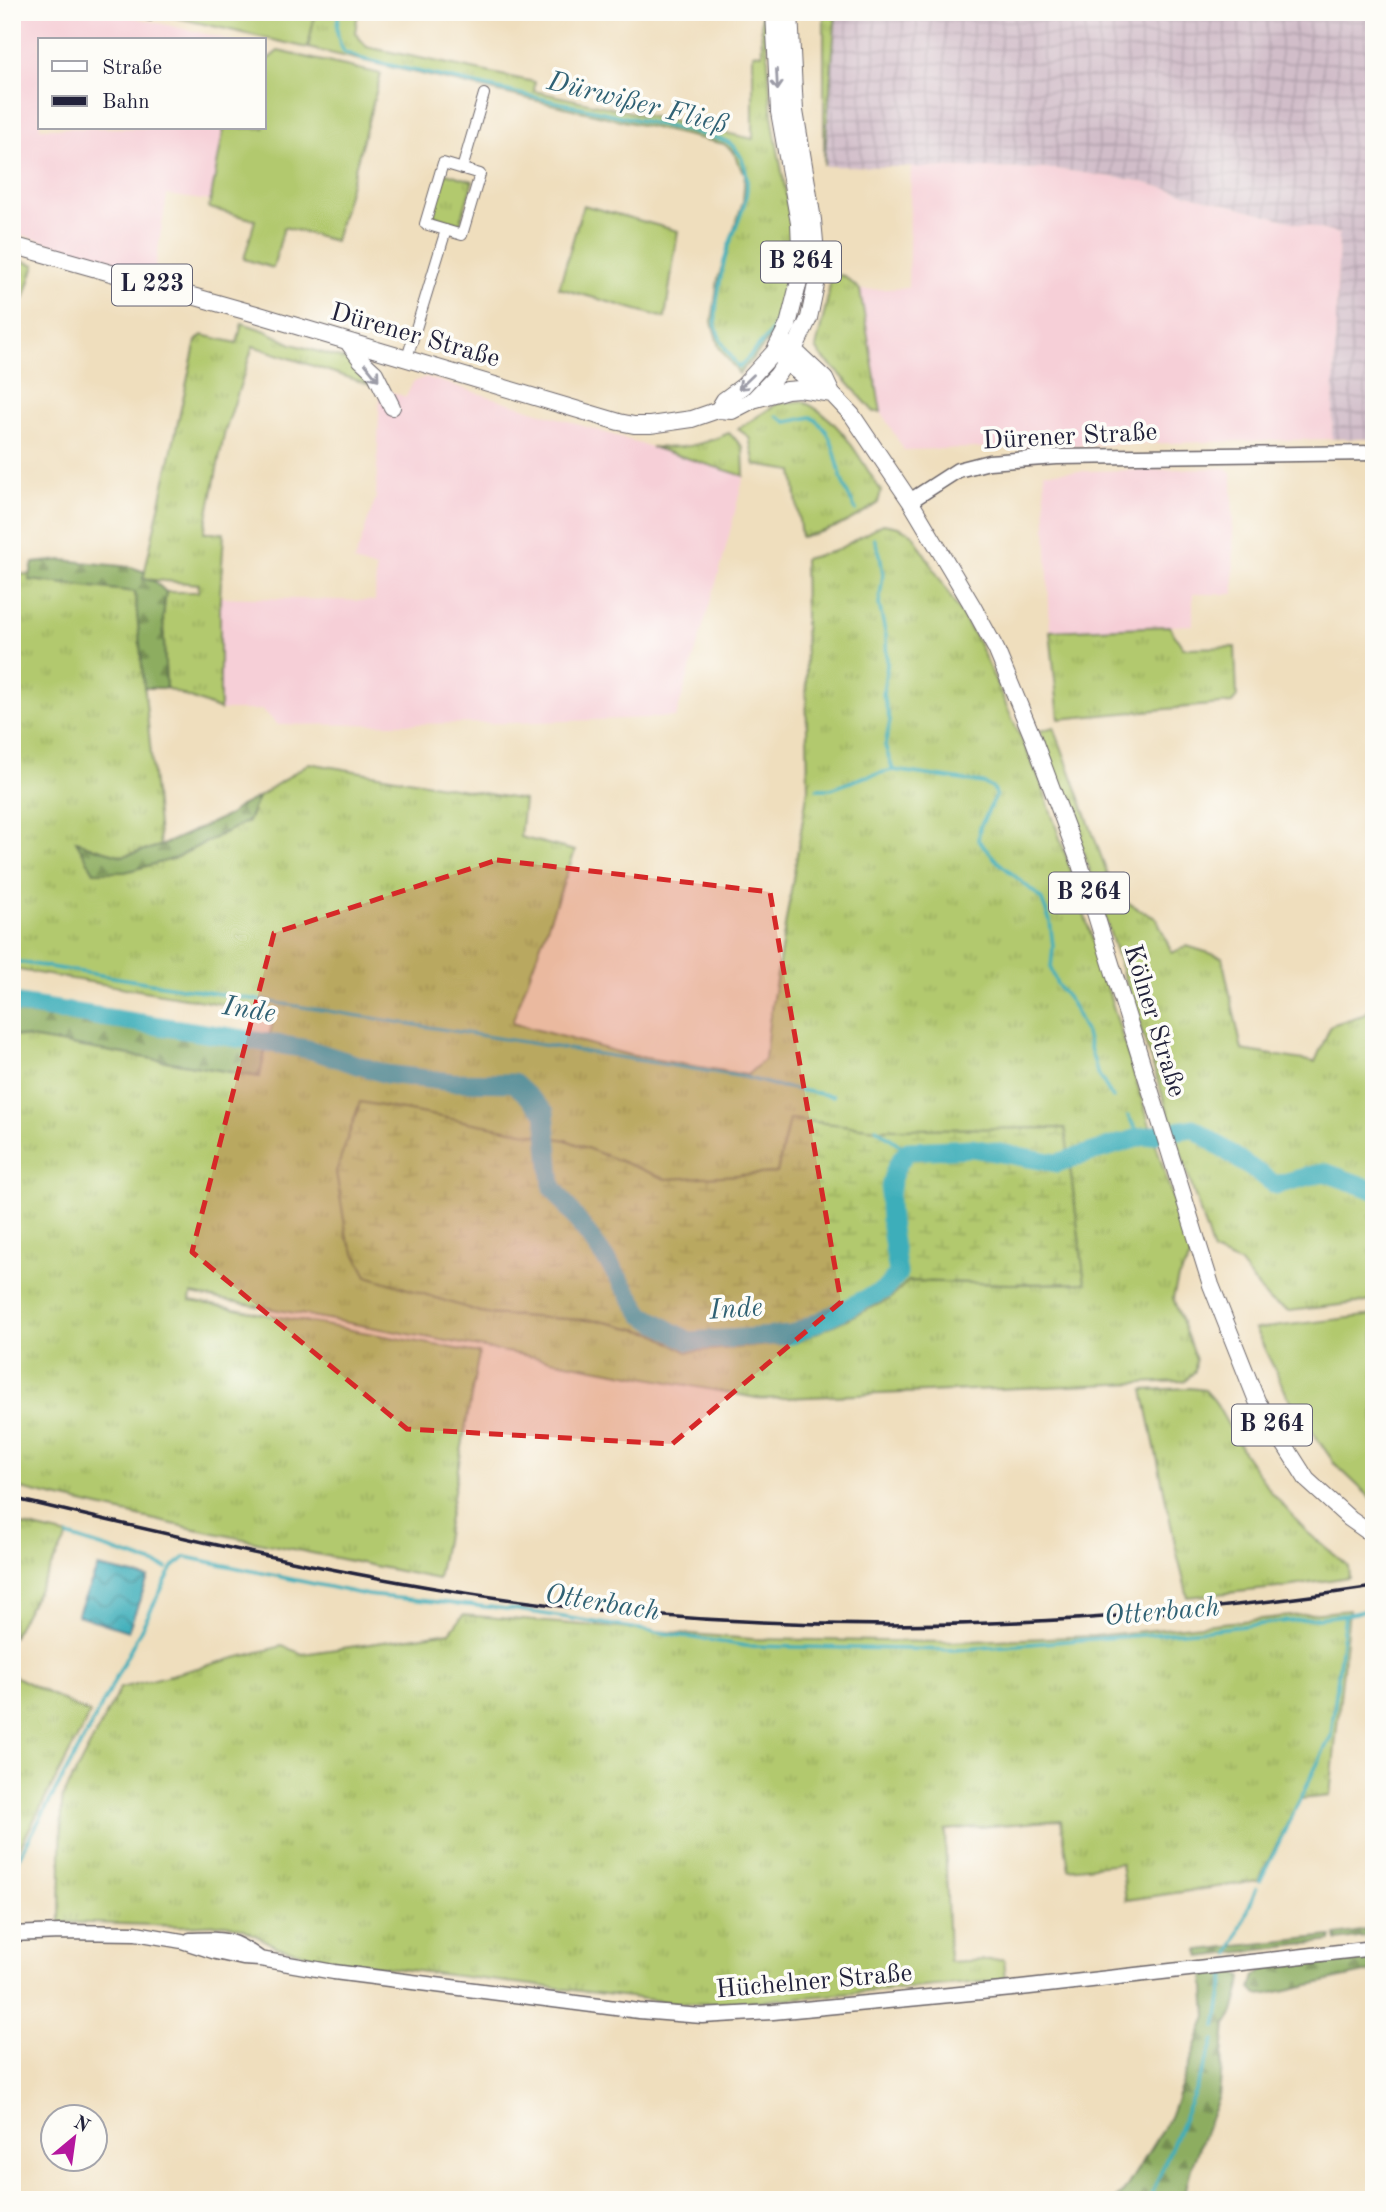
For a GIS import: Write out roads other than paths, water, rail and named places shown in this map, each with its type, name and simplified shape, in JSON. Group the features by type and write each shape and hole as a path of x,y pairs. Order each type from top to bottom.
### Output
{"main road":[{"name":"B 264","path":"774,12 779,112 799,223 802,273 784,351"},
{"name":"B 264","path":"784,351 809,318 818,275 813,220 795,111 790,12"},
{"name":"Dürener Straße","path":"12,245 634,425 682,421 718,410 732,411 753,400 787,390 832,394"},
{"path":"347,341 375,373 392,407"},
{"name":"B 264","path":"784,351 825,379 832,394 852,415 910,501"},
{"path":"753,400 784,351"},
{"name":"L 223","path":"718,410 724,400 784,351"},
{"name":"Kölner Straße","path":"910,501 988,633 1033,737 1080,864 1211,1286 1257,1401 1307,1479 1374,1536"}],"street":[{"path":"131,12 150,16"},
{"path":"462,169 484,94"},
{"path":"443,163 480,174 462,235 446,230 425,224 443,163"},
{"path":"407,358 446,230"},
{"name":"Dürener Straße","path":"910,501 958,470 989,462 1057,457 1374,453"},
{"name":"Hüchelner Straße","path":"12,1934 136,1933 182,1941 230,1955 334,1972 639,2011 702,2016 738,2015 1060,1984 1374,1948"}],"water":[{"path":"98,1567 148,1578 128,1631 77,1615"}],"waterway":[{"name":"Dürwißer Fließ","path":"339,12 337,32 341,47 344,52 362,59 728,142 742,159 747,183 744,205 723,267 717,299 716,326 722,342 739,368 780,318"},
{"path":"777,416 787,422 811,417 825,429 833,445 843,484 856,510"},
{"path":"874,538 883,575 879,604 886,636 887,665 883,694 890,721 885,746 893,770 983,783 994,789 996,796 980,827 978,840 997,861 1041,898 1050,921 1053,946 1051,969 1057,984 1072,1004 1086,1034 1097,1072 1113,1098"},
{"path":"817,789 831,789 893,770"},
{"path":"12,961 744,1077 833,1096"},
{"name":"Inde","path":"12,1003 308,1049 386,1074 452,1082 514,1083 545,1112 552,1186 643,1315 689,1341 791,1335 884,1290 898,1274 889,1193 898,1164 908,1151 972,1148 1057,1163 1141,1137 1193,1128 1276,1185 1324,1172 1374,1190"},
{"path":"1128,1116 1141,1137"},
{"path":"876,1128 908,1151"},
{"path":"68,1536 167,1568"},
{"name":"Otterbach","path":"12,1870 90,1728 173,1567 186,1557 367,1595 518,1610 746,1646 954,1650 1207,1630 1345,1615 1374,1609"},
{"path":"1260,1881 1331,1736 1345,1615"},
{"path":"1230,1954 1256,1889"},
{"path":"1216,2027 1226,1971"},
{"path":"1150,2200 1214,2040"}],"railway":[{"path":"12,1498 231,1548 397,1582 567,1607 683,1618 798,1624 1028,1622 1259,1603 1374,1587"}]}
